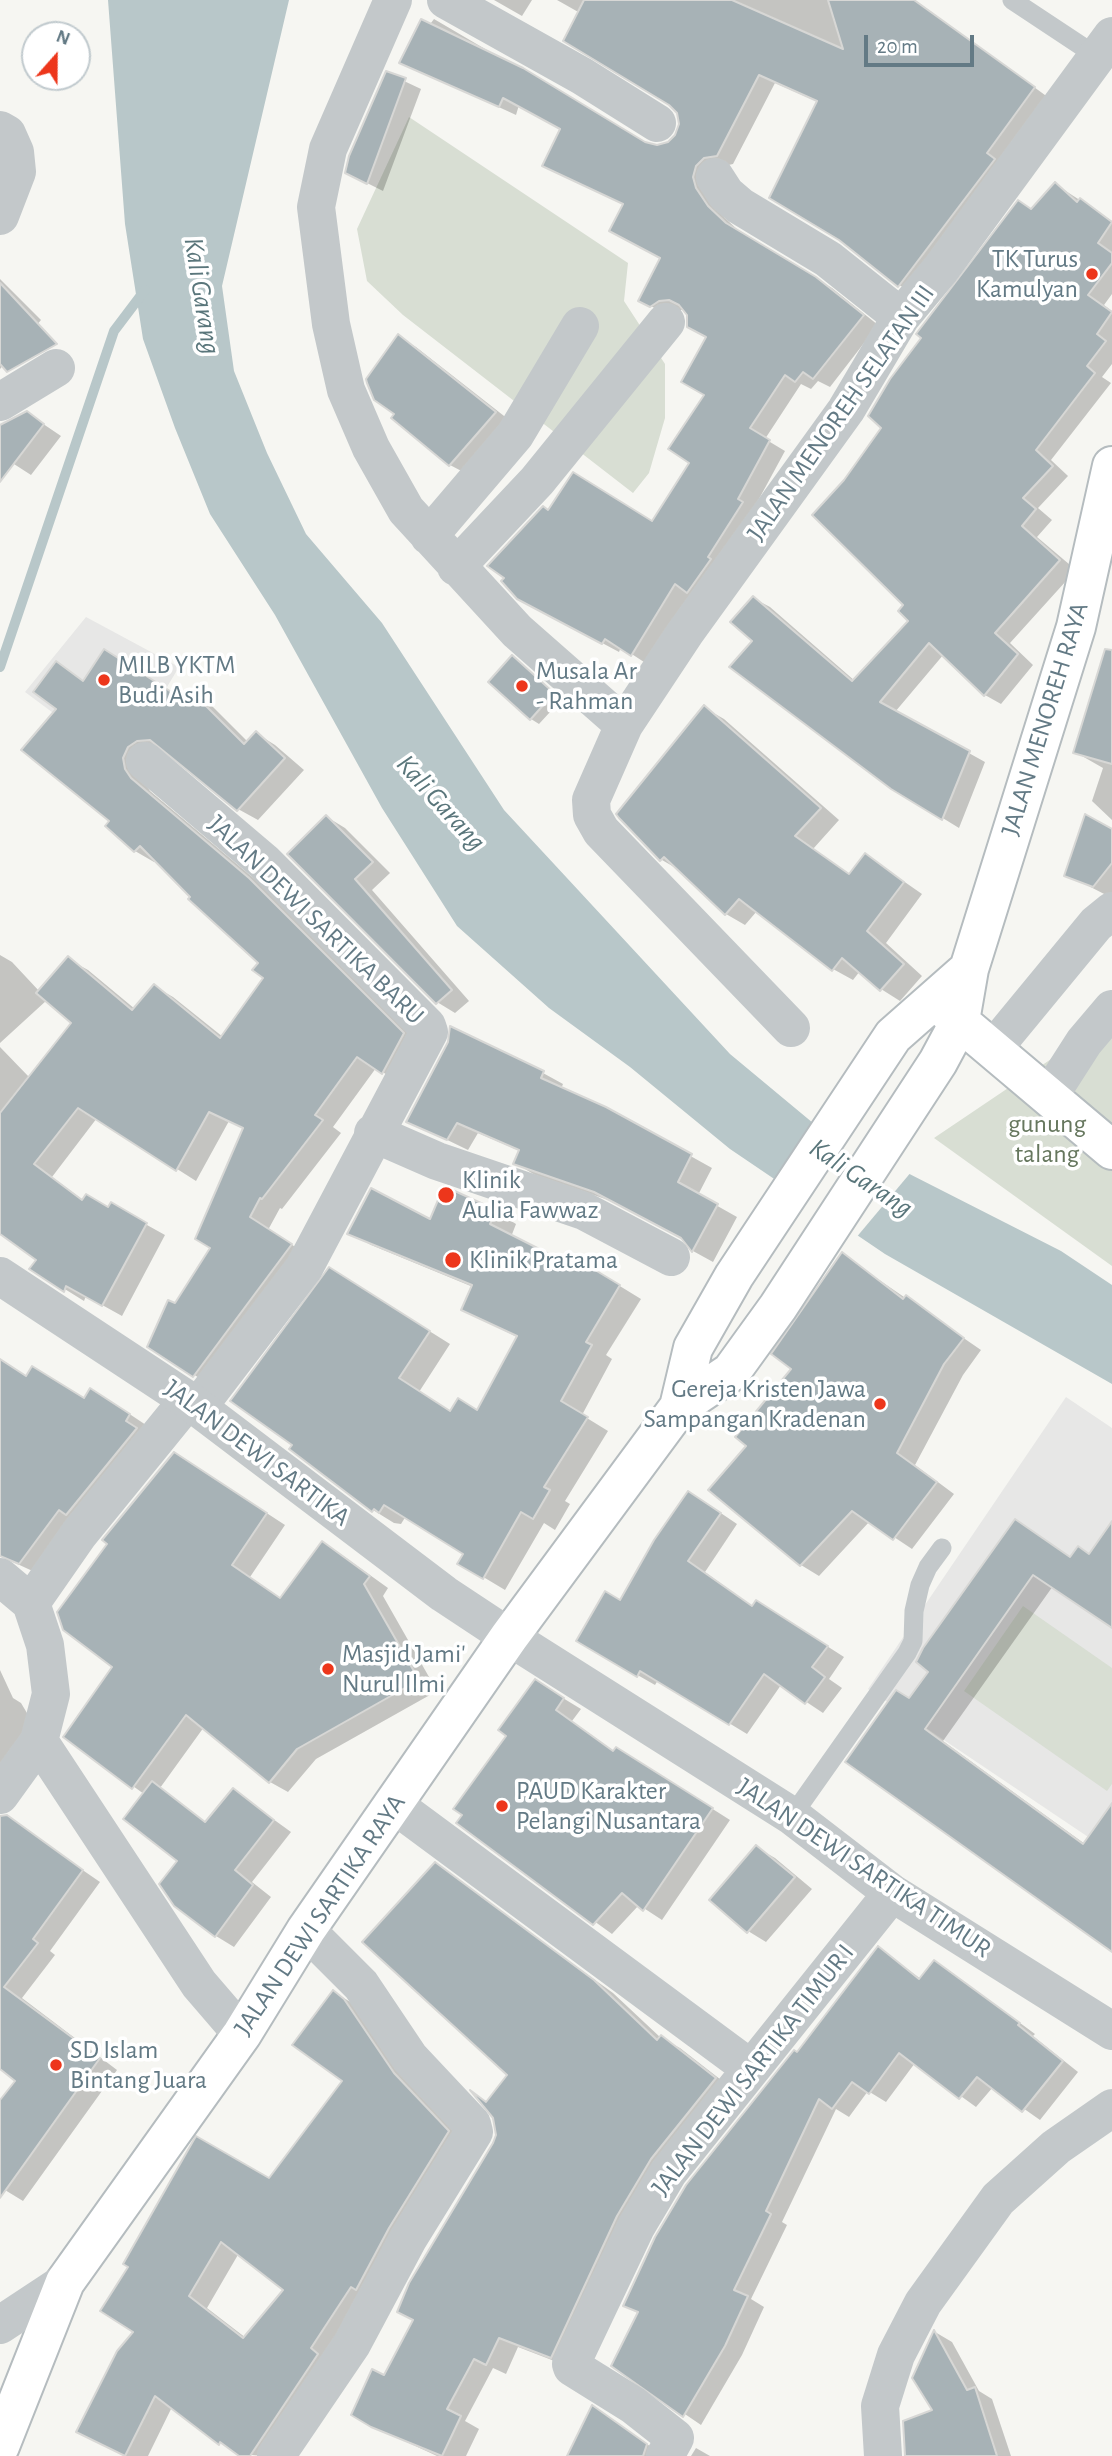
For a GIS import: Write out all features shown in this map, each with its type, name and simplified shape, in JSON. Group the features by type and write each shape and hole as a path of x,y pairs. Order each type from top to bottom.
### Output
{"main road":[{"name":"JALAN MENOREH RAYA","path":"778,1307 938,1062 946,1010 969,969 1076,626 1111,474"},
{"name":"JALAN MENOREH RAYA","path":"734,1276 893,1036 946,1010"},
{"path":"946,1010 1112,1150"},
{"name":"JALAN DEWI SARTIKA RAYA","path":"679,1406 693,1348 734,1276"},
{"name":"JALAN DEWI SARTIKA RAYA","path":"0,2446 65,2281 242,2034 306,1930 509,1637 679,1406 732,1372 778,1307"}],"street":[{"path":"393,0 328,149 316,206 331,324 346,390 371,448 406,510 517,632 624,725"},
{"path":"446,0 582,76 657,123"},
{"name":"JALAN MENOREH SELATAN III","path":"791,1028 601,831 592,815 591,800 624,725 723,578 770,519 846,410 901,317 992,201 1104,45"},
{"path":"0,130 7,134 15,152 17,172 0,216"},
{"path":"715,177 726,194 740,206 828,259 901,317"},
{"path":"456,567 537,481 666,322"},
{"path":"429,536 515,435 580,326"},
{"path":"0,402 56,368"},
{"name":"JALAN DEWI SARTIKA BARU","path":"30,1603 79,1534 193,1403 304,1268 373,1133 427,1038 427,1026 264,862 145,761"},
{"path":"993,1049 1096,924 1112,911"},
{"path":"1049,1096 1084,1042 1112,1009"},
{"path":"373,1133 437,1161 584,1211 671,1258"},
{"name":"JALAN DEWI SARTIKA","path":"0,1276 193,1403 444,1594 509,1637"},
{"path":"0,1577 30,1603 45,1646 51,1694 39,1741 0,1795"},
{"name":"JALAN DEWI SARTIKA TIMUR","path":"509,1637 792,1816 892,1893 1112,2031"},
{"path":"39,1741 199,1984 242,2034"},
{"path":"393,1804 750,2068"},
{"name":"JALAN DEWI SARTIKA TIMUR I","path":"670,2447 571,2364 636,2227 668,2173 892,1893"},
{"path":"276,2456 352,2344 408,2239 474,2132 472,2124 410,2058 361,1985 306,1930"},
{"path":"883,2456 880,2406 896,2355 923,2303 998,2199 1056,2147 1112,2108"},
{"path":"0,2325 65,2281"}],"lane":[{"path":"1012,0 1104,45"},
{"path":"792,1816 907,1653 913,1641 920,1585 928,1567 942,1548"}],"shaded area":[{"name":"MILB YKTM Budi Asih","path":"86,617 179,667 155,707 111,756 25,692"},
{"path":"1066,1397 1112,1428 1112,1853 868,1689"}],"green space":[{"path":"409,117 628,263 624,301 665,364 665,418 649,473 633,493 403,315 367,281 357,229"},
{"name":"gunung talang","path":"1112,1018 1112,1266 934,1138"},
{"path":"1023,1606 1112,1668 1112,1784 1107,1791 964,1691"}],"water":[{"name":"Kali Garang","path":"108,0 289,0 222,286 234,371 267,453 306,534 382,623 504,810 730,1054 819,1128 1061,1251 1112,1285 1112,1384 885,1254 730,1149 630,1067 549,1008 457,926 382,808 275,615 210,514 175,428 143,339 125,224"}],"pier":[{"path":"840,1134 912,1171 855,1239 798,1200"}],"building":[{"path":"584,0 732,0 843,49 828,0 914,0 1035,87 987,153 995,159 898,287 839,240 769,198 817,101 759,75 717,156 704,158 696,166 693,177 696,188 708,206 726,223 816,277 864,315 813,379 803,372 795,382 785,375 750,428 770,440 738,499 743,502 708,557 711,559 687,593 675,584 631,656 605,639 602,644 517,599 501,581 504,578 487,566 543,506 548,510 573,472 652,521 689,463 668,449 704,395 681,382 706,337 687,327 687,315 679,305 669,300 659,301 650,307 638,301 660,258 609,231 623,204 542,166 560,129 503,98 499,107 399,63 421,19 523,68 645,142 657,145 668,142 675,135 679,124 677,113 669,105 563,41"},
{"path":"386,71 406,78 367,184 345,173 349,156"},
{"path":"1055,182 1077,202 1080,198 1112,222 1098,243 1112,253 1112,263 1088,295 1112,312 1097,334 1106,341 1087,366 1095,373 1036,450 1053,466 1023,498 1036,509 1022,526 1060,560 995,633 1018,654 984,696 929,643 880,702 970,751 942,820 891,789 729,667 752,641 730,622 753,596 852,681 908,621 898,611 903,605 812,515 844,480 881,428 868,416 890,379 921,338 916,334 1018,200 1031,209"},
{"path":"0,283 57,344 7,372 0,364"},
{"path":"398,334 496,412 449,466 391,418 394,414 374,400 367,383 366,379"},
{"path":"27,411 44,424 0,482 0,425"},
{"path":"104,649 184,700 192,692 244,744 256,731 285,758 237,811 150,740 137,741 128,747 123,758 125,769 131,778 249,878 404,1033 382,1074 357,1057 315,1115 323,1120 262,1199 260,1198 250,1217 292,1244 193,1377 147,1347 168,1300 175,1303 210,1248 195,1239 243,1128 209,1112 176,1171 78,1108 34,1164 82,1200 86,1194 108,1207 111,1202 147,1223 102,1306 66,1286 64,1292 29,1269 36,1260 0,1234 0,1113 71,1023 36,993 68,956 132,1010 154,984 220,1038 263,978 252,970 258,963 188,899 190,897 140,846 134,852 105,826 109,821 21,750 56,709 33,692 56,661 83,681"},
{"path":"1105,649 1112,650 1112,764 1073,753"},
{"name":"Musala Ar - Rahman","path":"512,655 554,693 530,720 488,682"},
{"path":"704,705 821,808 795,836 849,874 865,853 904,882 867,931 904,964 880,991 842,958 832,971 739,899 725,915 664,857 660,861 616,814"},
{"path":"1085,814 1112,829 1112,863 1093,887 1064,876"},
{"path":"326,815 373,862 355,879 452,990 436,1004 287,854"},
{"path":"450,1026 544,1071 541,1078 606,1107 692,1154 678,1182 718,1204 692,1252 681,1238 594,1192 513,1164 519,1150 457,1123 447,1140 406,1122 448,1042"},
{"path":"444,1186 496,1210 490,1224 565,1262 570,1255 620,1285 586,1342 592,1345 561,1401 588,1417 544,1487 550,1490 533,1519 521,1512 483,1579 457,1564 463,1554 384,1505 379,1513 374,1509 372,1512 289,1449 292,1445 230,1401 329,1267 430,1331 399,1378 450,1411 458,1398 477,1410 517,1336 461,1310 472,1285 347,1234 371,1188 430,1219"},
{"path":"842,1252 903,1299 906,1295 964,1338 944,1364 897,1453 937,1482 893,1540 852,1511 800,1566 708,1490 746,1446 735,1437 791,1369 771,1354"},
{"path":"0,1359 26,1376 32,1366 84,1398 90,1388 130,1414 126,1421 137,1428 66,1515 59,1510 19,1564 0,1556"},
{"path":"174,1452 267,1513 232,1565 280,1598 322,1541 370,1576 364,1584 419,1680 297,1749 269,1783 186,1715 132,1789 63,1737 112,1667 63,1630 57,1612 107,1544 102,1540"},
{"path":"688,1491 721,1513 688,1561 752,1606 756,1600 828,1646 812,1667 825,1677 805,1704 764,1674 729,1725 640,1671 637,1677 576,1641 605,1591 620,1600 654,1540"},
{"path":"1015,1519 1070,1557 1078,1546 1089,1554 1112,1521 1112,1628 1033,1575 925,1729 1083,1844 1112,1803 1112,1952 845,1762 896,1690 909,1698 928,1672 916,1662 923,1648"},
{"path":"535,1679 564,1698 556,1710 613,1751 616,1747 713,1808 643,1911 622,1893 593,1925 456,1823 462,1815 453,1809 506,1736 498,1730"},
{"path":"152,1781 205,1822 233,1788 274,1820 235,1870 253,1885 215,1937 174,1906 159,1884 177,1861 123,1819"},
{"path":"7,1815 83,1870 33,1939 38,1943 4,1987 100,2058 0,2198 0,2100 15,2081 0,2069 0,1816"},
{"path":"756,1845 795,1877 747,1933 709,1900"},
{"path":"435,1862 594,1980 657,2040 661,2035 716,2078 651,2159 617,2216 551,2358 499,2338 486,2365 474,2359 447,2409 461,2416 442,2456 371,2427 351,2415 372,2369 384,2375 413,2320 397,2312 409,2283 496,2135 493,2118 470,2090 486,2102 507,2075 362,1942"},
{"path":"878,1946 919,1979 934,1960 1020,2023 1018,2025 1063,2061 1022,2112 977,2077 959,2099 899,2053 869,2094 852,2082 832,2109 819,2099 766,2211 771,2214 734,2290 748,2296 725,2346 683,2417 611,2366 638,2312 623,2306 655,2237 686,2185 794,2050 797,2052"},
{"path":"333,1990 344,1999 394,2073 449,2131 389,2228 356,2290 351,2287 311,2348 318,2354 250,2456 239,2456 220,2442 219,2445 155,2396 125,2456 76,2432 117,2351 133,2332 100,2311 128,2267 123,2264 196,2136 269,2178 342,2081 292,2045","holes":["221,2242 283,2290 243,2338 189,2296"]},
{"path":"934,2330 967,2390 975,2387 997,2456 905,2456 903,2421 932,2410 912,2378"},
{"path":"592,2405 647,2444 643,2456 567,2456"}],"waterway":[{"path":"0,667 114,331 145,290"}],"place":[{"name":"TK Turus Kamulyan","path":"1092,274"},
{"name":"MILB YKTM Budi Asih","path":"104,680"},
{"name":"Musala Ar - Rahman","path":"522,686"},
{"name":"Klinik Aulia Fawwaz","path":"446,1195"},
{"name":"Klinik Pratama","path":"453,1260"},
{"name":"Gereja Kristen Jawa Sampangan Kradenan","path":"880,1404"},
{"name":"Masjid Jami' Nurul Ilmi","path":"328,1669"},
{"name":"PAUD Karakter Pelangi Nusantara","path":"502,1806"},
{"name":"SD Islam Bintang Juara","path":"56,2065"}]}
